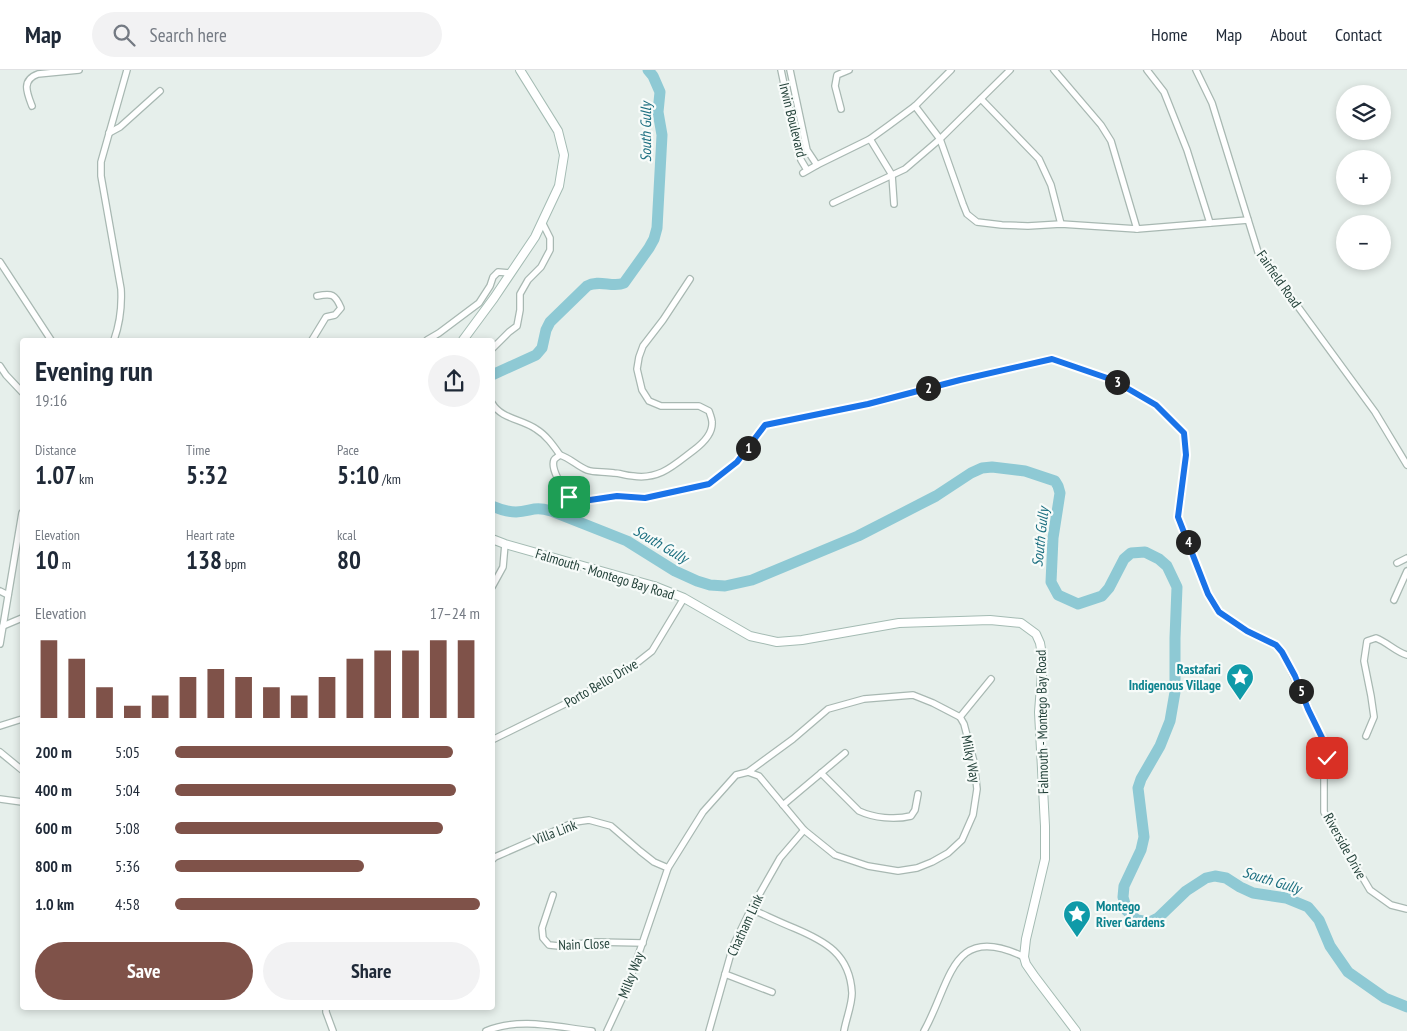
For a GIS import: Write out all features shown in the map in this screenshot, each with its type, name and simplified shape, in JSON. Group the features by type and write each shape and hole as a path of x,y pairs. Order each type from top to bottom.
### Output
{"main road":[{"path":"464,338 535,237 558,186 564,155 558,131 520,70"},
{"name":"Falmouth - Montego Bay Road","path":"495,540 654,586 684,598 750,636 778,642 802,640 898,623 990,620 1021,623 1036,634 1040,643 1043,661 1039,712 1045,860 1026,939 1024,957"},
{"path":"1024,957 1026,964 1076,1031"}],"street":[{"path":"32,106 26,84 33,76 80,70"},
{"path":"115,338 122,308 121,289 101,176 101,162 127,70"},
{"name":"Irwin Boulevard","path":"781,70 805,172 816,165 807,150 790,70"},
{"path":"841,109 835,86 837,76 849,70"},
{"path":"816,165 870,139 915,106 951,70"},
{"path":"833,204 906,169 940,139 1010,70"},
{"path":"1054,70 1101,125 1111,141 1138,230"},
{"path":"1147,70 1164,92 1187,150 1210,224"},
{"name":"Fairfield Road","path":"1196,70 1212,103 1258,252 1375,412 1407,465"},
{"path":"786,91 794,88"},
{"path":"108,133 120,127 160,91"},
{"path":"981,99 1039,159 1051,185 1061,224"},
{"path":"915,106 940,139 967,214 977,222 1028,226 1061,224 1138,230 1248,220"},
{"path":"870,139 892,175 894,204"},
{"path":"495,346 517,326 520,294 528,280 541,267 550,250 550,238 542,222"},
{"path":"0,262 50,338"},
{"path":"430,338 479,303 490,286 493,277 498,272 511,273"},
{"path":"495,407 504,415 537,429 560,455 589,471 647,477 659,475 671,468 704,443 710,432 712,422 709,411 699,406 661,406 649,401 642,390 637,369 643,346 664,320 690,279"},
{"path":"313,338 326,317 335,315 341,308 336,297 329,294 317,296"},
{"name":"Riverside Drive","path":"560,455 554,462 555,474 569,497 590,500 617,496 645,498 709,484 737,462 765,425 868,404 1052,359 1113,380 1156,405 1184,433 1186,455 1178,517 1208,594 1219,612 1247,631 1276,645 1282,652 1295,676 1308,709 1328,750 1324,778 1324,812 1370,890 1391,905 1407,909"},
{"path":"0,366 20,390"},
{"path":"0,644 20,525"},
{"path":"495,582 503,567 504,544"},
{"path":"1397,563 1407,558"},
{"path":"1394,600 1407,571"},
{"path":"0,591 8,595"},
{"name":"Porto Bello Drive","path":"495,739 579,697 638,662 652,651 684,598"},
{"path":"3,626 20,619"},
{"path":"1366,736 1374,717 1364,661 1367,641 1376,638 1400,653 1407,655"},
{"path":"960,717 991,679"},
{"name":"Milky Way","path":"607,1031 627,988 668,868 702,812 736,775 748,772 828,709 864,699 913,695 960,717 964,724 974,762 977,789 973,815 962,840 948,853 917,868 898,871 868,866 835,855 804,830 759,776 748,772"},
{"path":"0,726 20,720"},
{"path":"0,752 20,768"},
{"path":"783,805 845,753"},
{"path":"821,773 859,811 866,814 889,817 911,816 915,810 918,794"},
{"path":"0,799 20,802"},
{"name":"Villa Link","path":"495,858 551,831 574,822 590,820 611,826 640,852 654,862 668,868"},
{"name":"Chatham Link","path":"709,1031 733,946 751,909 780,858 804,830"},
{"name":"Nain Close","path":"553,895 542,928 543,938 549,945 559,946 596,942 643,943"},
{"path":"751,909 818,938 832,948 843,961 850,978 852,995 844,1031"},
{"path":"924,1031 952,969 967,952 975,948 992,946 1008,949 1024,957"},
{"path":"725,974 772,992"},
{"path":"326,1010 333,1031"},
{"path":"486,1031 499,1026 528,1023 592,1031"}],"waterway":[{"name":"South Gully","path":"495,374 536,355 542,348 550,322 587,286 596,283 615,285 624,283 654,239 657,228 662,135 658,112 660,92 653,76 648,70"},
{"name":"South Gully","path":"495,507 513,512 537,509 551,511 627,541 675,571 697,581 710,585 725,586 752,580 858,536 936,496 982,468 992,467 1025,471 1055,481 1060,493 1053,538 1051,582 1058,595 1078,604 1102,596 1109,588 1124,559 1131,553 1145,552 1159,559 1167,566 1177,587 1175,692 1170,721 1160,746 1141,779 1138,788 1144,837 1141,850 1124,886 1123,897 1127,911 1137,920 1150,922 1158,918 1186,891 1206,878 1215,876 1226,878 1253,893 1286,898 1308,907 1319,920 1330,946 1348,972 1385,998 1407,1007"}],"place":[{"name":"Rastafari Indigenous Village","path":"1240,701"},
{"name":"Montego River Gardens","path":"1077,938"}],"route":[{"path":"569,497 590,500 617,496 645,498 709,484 737,462 765,425 868,404 1052,359 1113,380 1156,405 1184,433 1186,455 1178,517 1208,594 1219,612 1247,631 1276,645 1282,652 1295,676 1308,709 1328,750 1327,758"}]}
